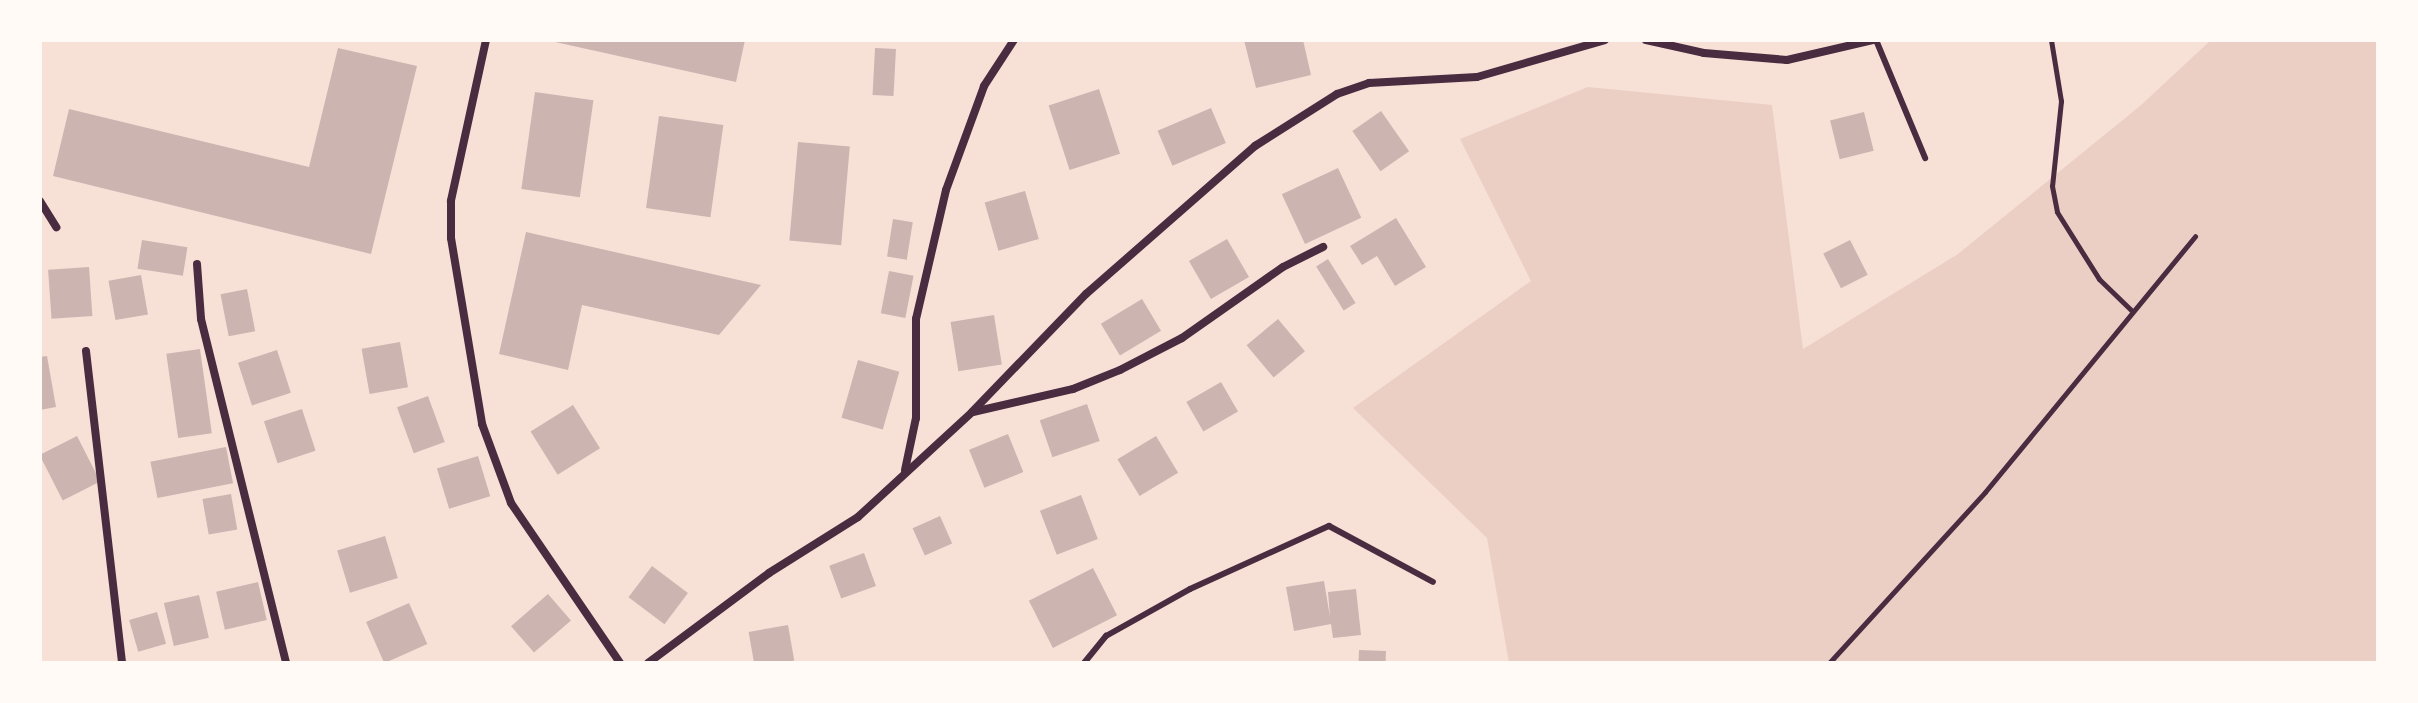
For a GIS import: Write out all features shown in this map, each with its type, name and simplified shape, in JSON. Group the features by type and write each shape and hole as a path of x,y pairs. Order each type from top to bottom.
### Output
{"street":[{"path":"476,40 484,44 451,201 451,238 482,424 511,503 620,663"},
{"path":"904,471 916,418 916,319 946,190 984,86 1014,40"},
{"path":"648,663 769,573 858,517 904,471 972,412 1086,294 1200,200 1237,160 1337,94 1369,83 1477,77 1605,40"},
{"path":"1646,40 1704,53 1787,60 1874,40"},
{"path":"40,201 56,227"},
{"path":"972,412 1073,389 1120,370 1182,338 1283,267 1323,247"},
{"path":"197,264 201,319 286,663"},
{"path":"86,351 122,663"}],"lane":[{"path":"1874,40 1925,158"},
{"path":"1084,663 1106,636 1178,596 1329,526 1433,582"}],"path":[{"path":"2051,40 2061,101 2052,186 2057,212 2099,279 2131,310"},
{"path":"1829,663 1935,549 2195,236"}],"shaded area":[{"path":"2211,40 2378,40 2378,663 1509,663 1487,538 1353,408 1531,281 1460,139 1588,87 1772,105 1803,349 1958,254 2140,106"}],"building":[{"path":"546,40 745,40 736,82"},
{"path":"1244,40 1303,40 1311,75 1256,88"},
{"path":"338,48 417,66 371,254 53,176 69,109 309,167"},
{"path":"875,48 896,49 894,96 873,95"},
{"path":"1099,89 1120,154 1070,170 1049,105"},
{"path":"535,92 593,100 580,197 521,189"},
{"path":"1211,108 1226,143 1172,166 1158,131"},
{"path":"1381,111 1409,151 1380,171 1352,131"},
{"path":"1864,112 1874,151 1840,159 1830,120"},
{"path":"659,116 723,125 710,217 646,208"},
{"path":"798,142 850,147 841,245 789,241"},
{"path":"1338,168 1361,218 1305,244 1282,194"},
{"path":"1025,191 1039,239 998,251 985,203"},
{"path":"1396,218 1426,267 1395,286 1377,256 1362,265 1350,246"},
{"path":"893,219 913,222 907,260 887,257"},
{"path":"526,232 761,285 719,335 582,305 568,370 499,354"},
{"path":"1227,239 1249,277 1211,299 1189,261"},
{"path":"142,240 187,247 183,276 137,269"},
{"path":"1850,240 1868,275 1841,288 1823,254"},
{"path":"1328,259 1356,303 1344,311 1316,266"},
{"path":"89,267 92,316 52,319 48,270"},
{"path":"889,271 914,276 905,318 881,313"},
{"path":"141,275 148,314 115,320 109,281"},
{"path":"247,289 255,331 229,336 220,294"},
{"path":"1142,299 1161,331 1120,355 1101,324"},
{"path":"994,315 1002,364 958,371 951,322"},
{"path":"1278,319 1305,351 1274,378 1247,345"},
{"path":"400,342 408,387 370,394 362,349"},
{"path":"200,349 212,433 178,438 166,354"},
{"path":"277,350 291,393 252,405 238,363"},
{"path":"47,356 56,407 40,410 40,357"},
{"path":"858,360 899,372 883,430 841,418"},
{"path":"1221,382 1238,411 1203,431 1186,402"},
{"path":"428,396 445,442 414,453 397,407"},
{"path":"1087,404 1100,441 1052,457 1040,420"},
{"path":"573,405 600,448 558,475 531,431"},
{"path":"302,409 316,451 278,463 264,421"},
{"path":"1008,434 1023,472 984,488 969,450"},
{"path":"77,436 100,481 63,501 40,455"},
{"path":"1156,436 1178,473 1140,496 1117,459"},
{"path":"226,447 233,483 157,498 150,462"},
{"path":"478,456 490,496 449,509 437,469"},
{"path":"231,494 237,529 209,534 202,499"},
{"path":"1081,495 1098,539 1057,555 1040,511"},
{"path":"940,516 952,543 925,556 913,528"},
{"path":"385,536 398,578 350,593 337,551"},
{"path":"864,553 876,586 841,599 829,566"},
{"path":"652,566 688,593 664,624 629,597"},
{"path":"1093,568 1117,615 1053,648 1029,601"},
{"path":"1324,581 1330,617 1328,592 1356,589 1361,635 1333,638 1331,624 1294,631 1286,587"},
{"path":"258,582 267,620 225,630 216,592"},
{"path":"548,594 571,620 534,653 511,626"},
{"path":"199,595 209,638 174,646 164,603"},
{"path":"409,603 427,644 384,663 366,622"},
{"path":"157,612 166,644 138,652 129,620"},
{"path":"788,625 794,660 754,663 749,632"},
{"path":"1359,650 1386,651 1386,663 1359,663"}]}
